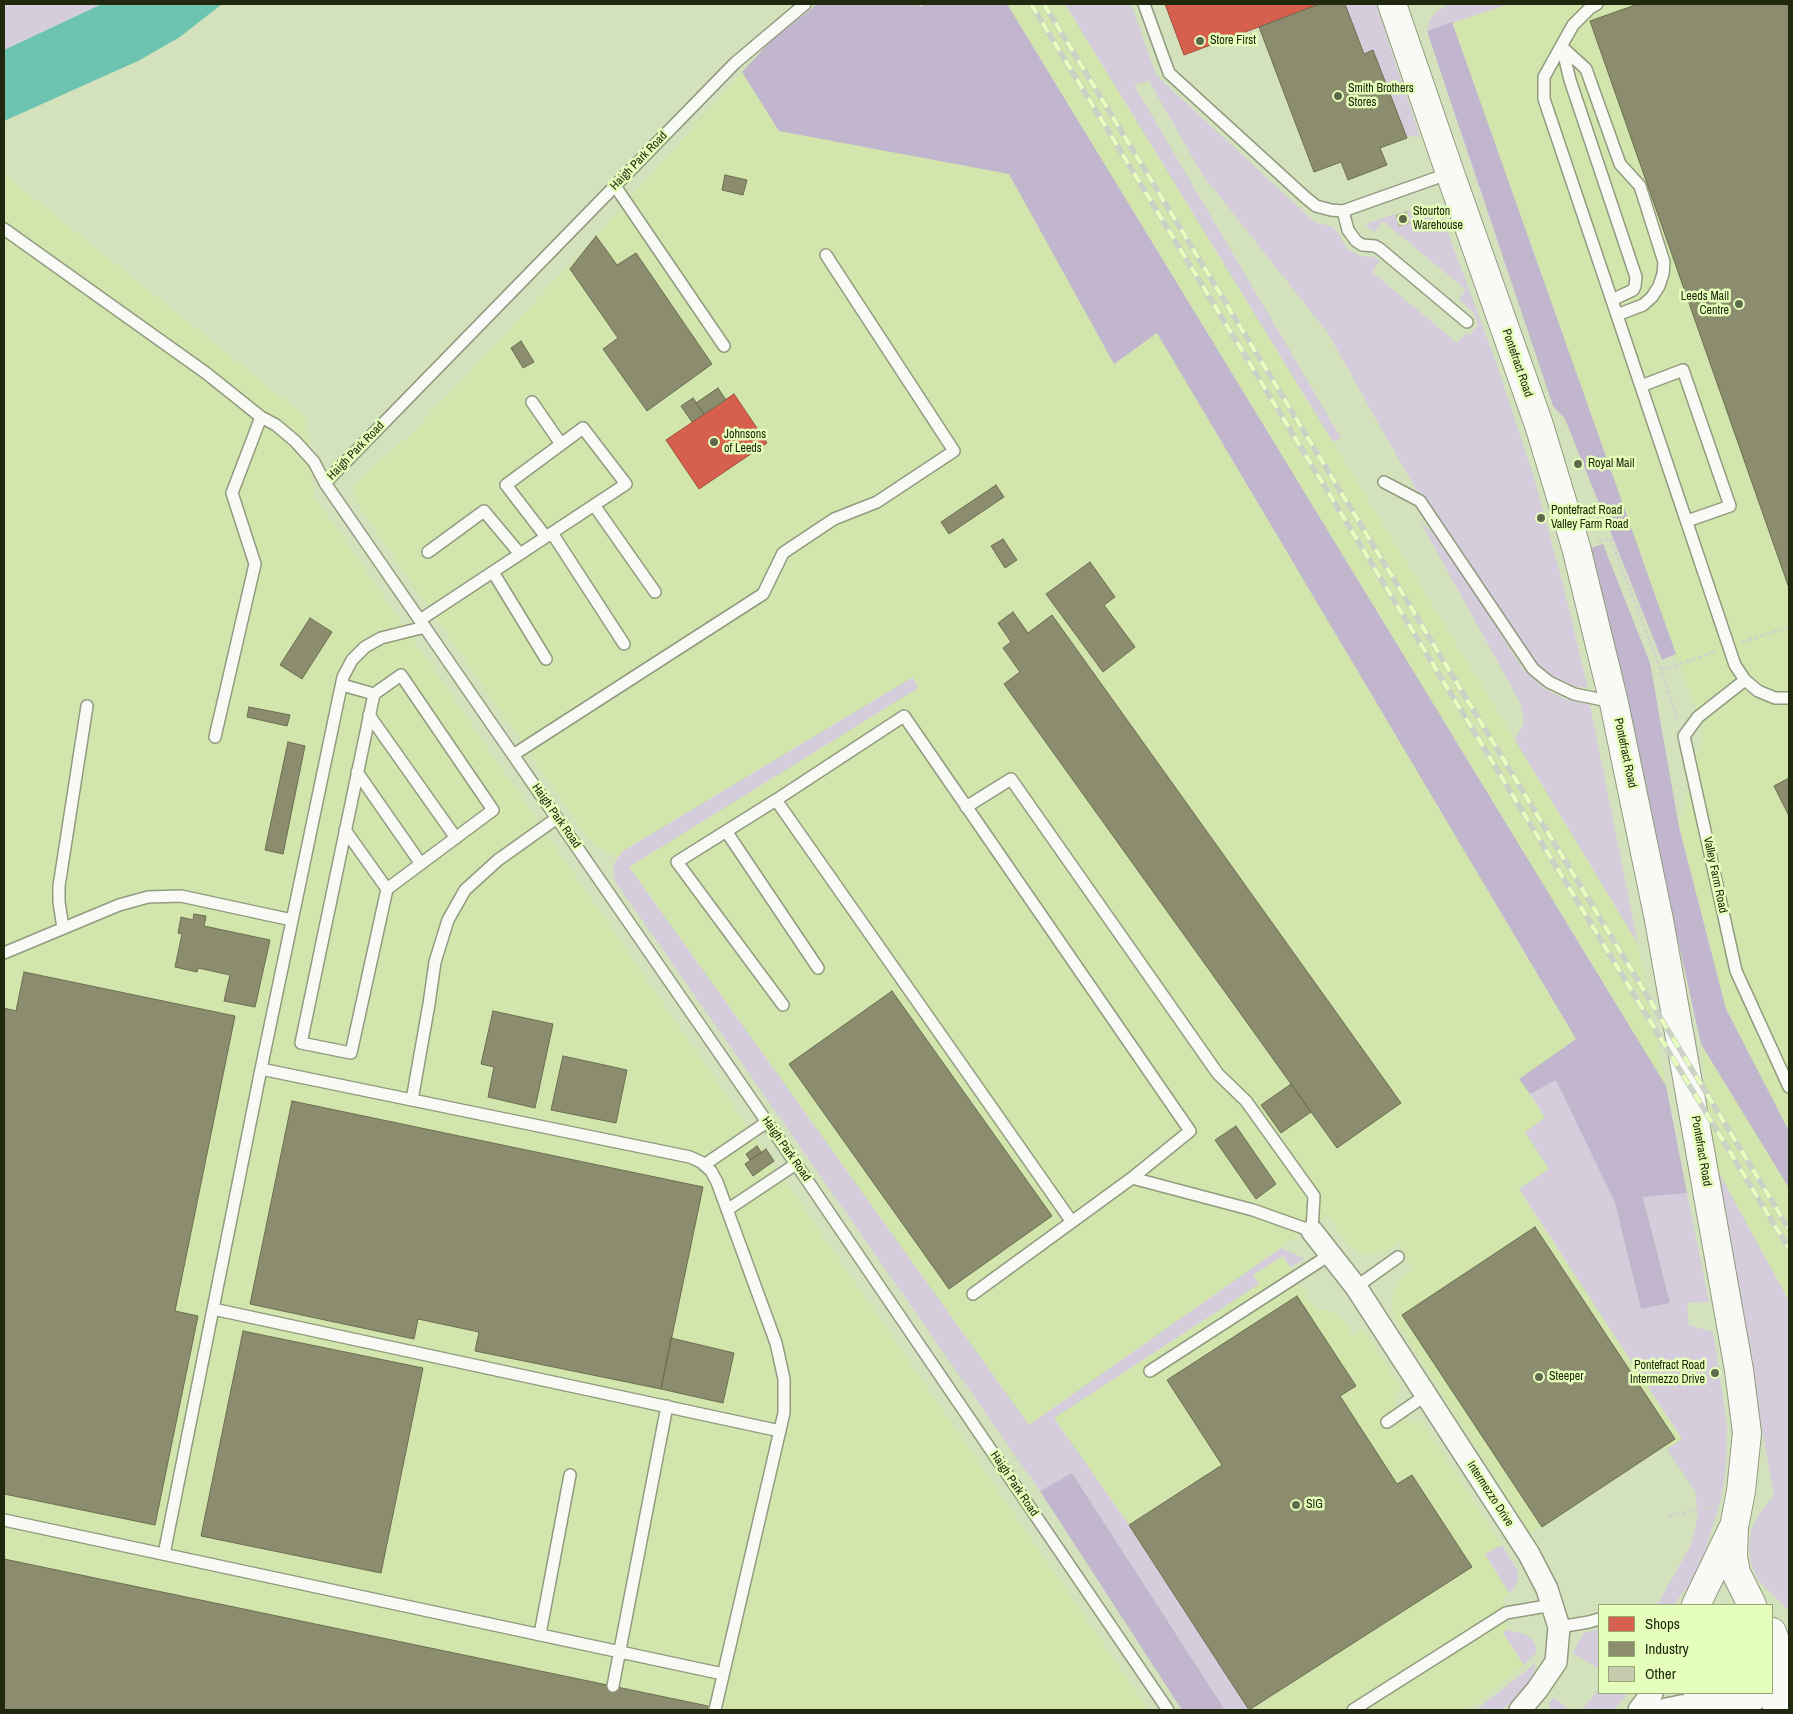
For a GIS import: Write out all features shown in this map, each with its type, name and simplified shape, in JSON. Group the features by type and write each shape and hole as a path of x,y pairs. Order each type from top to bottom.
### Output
{"main road":[{"name":"Pontefract Road","path":"1396,6 1450,173 1539,425 1576,547 1614,703 1659,920 1739,1370 1747,1434 1741,1490 1736,1514 1733,1557 1736,1573 1752,1604"},
{"name":"Pontefract Road","path":"1696,1604 1736,1514"},
{"path":"1777,1656 1777,1710"},
{"path":"1715,1702 1735,1703 1750,1699 1757,1694"}],"street":[{"name":"Intermezzo Drive","path":"1312,1231 1356,1286 1529,1554 1547,1589 1559,1627 1556,1662 1524,1709"},
{"path":"1639,1710 1651,1694"},
{"path":"1662,1710 1715,1702"}],"lane":[{"name":"Haigh Park Road","path":"805,4 735,63 325,483 796,1164 1168,1710"},
{"path":"1144,4 1170,74 1304,198 1316,206 1331,210 1343,210 1450,173"},
{"path":"1597,4 1590,8 1573,25 1544,77 1544,99 1735,665 1745,680 1758,691 1775,698 1789,698"},
{"path":"1562,47 1570,80 1636,276 1636,286 1633,290 1612,300"},
{"path":"1562,47 1586,70 1620,164 1640,186 1664,262 1661,280 1652,296 1643,305 1617,315"},
{"path":"615,186 724,346"},
{"path":"1343,210 1348,230 1356,241 1362,245 1380,249 1468,322"},
{"path":"4,229 206,373 262,417 276,425 295,441 314,462 325,483"},
{"path":"513,755 763,594 783,553 834,519 878,502 954,451 826,255"},
{"path":"1641,386 1683,370 1730,506 1687,521"},
{"path":"532,402 561,444"},
{"path":"215,737 255,564 232,493 262,417"},
{"path":"164,1554 261,1069 343,677 352,660 365,647 381,638 422,623 493,572 549,535 594,505 626,484 583,428 506,485 549,535 624,644"},
{"path":"1384,482 1420,501 1533,669 1549,682 1574,694 1614,703"},
{"path":"594,505 655,592"},
{"path":"428,552 484,511 520,554"},
{"path":"493,572 546,659"},
{"path":"401,675 493,810 387,889 351,1053 301,1043 369,715 374,694 401,675"},
{"path":"1684,736 1698,717 1745,680"},
{"path":"342,685 374,694"},
{"path":"63,928 58,902 86,706"},
{"path":"369,715 456,838"},
{"path":"782,1005 677,862 904,716 1190,1131 1132,1178 973,1294"},
{"name":"Valley Farm Road","path":"1684,736 1736,971 1789,1087"},
{"path":"357,772 420,864"},
{"path":"966,807 1011,779 1218,1074 1246,1101 1314,1196 1312,1231 1254,1210 1132,1178"},
{"path":"776,800 1072,1222"},
{"path":"412,1100 435,962 448,920 465,890 498,860 557,818"},
{"path":"345,830 387,889"},
{"path":"726,831 818,968"},
{"path":"4,953 119,905 148,897 181,896 292,920"},
{"path":"261,1069 690,1157 710,1171 717,1182 776,1343 784,1379 784,1405 780,1431 715,1710"},
{"path":"704,1165 767,1122"},
{"path":"727,1210 796,1164"},
{"path":"1150,1371 1331,1254"},
{"path":"1356,1286 1398,1257"},
{"path":"213,1309 780,1431"},
{"path":"1387,1422 1426,1395"},
{"path":"613,1686 667,1406"},
{"path":"540,1634 570,1475"},
{"path":"4,1520 723,1674"},
{"path":"1353,1710 1506,1613 1552,1605"},
{"path":"1559,1627 1598,1619"}],"path":[{"path":"1576,547 1610,538 1661,670 1684,736"},
{"path":"1669,1516 1736,1514"}],"shaded area":[{"path":"4,4 102,4 4,50"},
{"path":"817,4 1007,4 1666,1086 1687,1193 1643,1197 1670,1303 1641,1309 1615,1203 1556,1080 1530,1094 1519,1079 1576,1039 1157,333 1114,364 1009,174 779,131 742,72 770,42"},
{"path":"1007,4 1065,4 1515,740 1638,944 1666,1086"},
{"path":"1065,4 1131,4 1156,75 1308,216 1317,223 1331,226 1335,229 1348,250 1361,256 1375,257 1380,261 1372,272 1457,343 1466,333 1469,335 1478,325 1474,313 1459,299 1466,290 1383,221 1374,232 1365,224 1395,214 1399,227 1410,223 1407,211 1418,209 1429,212 1439,218 1446,227 1498,368 1534,478 1588,688 1570,686 1556,679 1543,671 1533,659 1417,491 1328,333 1202,174 1149,81 1134,85 1341,438 1333,442"},
{"path":"1345,4 1376,4 1420,137 1414,135 1407,138 1374,51 1364,54"},
{"path":"1450,4 1509,4 1427,31 1430,20 1437,11"},
{"path":"1509,4 1789,4 1789,1131 1726,1009 1679,827 1703,731 1452,22"},
{"path":"1452,22 1676,654 1662,660 1565,419 1553,406 1427,31"},
{"path":"742,72 779,131 1009,174 1114,364 1157,333 1576,1039 1520,1079 1546,1118 1525,1132 1549,1169 1519,1189 1682,1439 1667,1449 1665,1446 1531,1534 1394,1318 1391,1304 1394,1290 1400,1278 1413,1268 1399,1243 1387,1251 1372,1255 1360,1253 1350,1247 1327,1215 1029,1426 629,866 918,688 913,678 623,851 618,858 591,843 357,504 353,494 355,485 362,476 412,433 596,236"},
{"path":"4,174 306,417 314,495 1149,1710 4,1710"},
{"path":"1420,521 1441,541 1523,669 1542,687 1565,699 1590,705 1638,944 1515,740 1524,723 1521,704"},
{"path":"1603,544 1650,663 1679,827 1726,1009 1789,1131 1789,1188 1701,1044 1591,548"},
{"path":"913,677 918,688 629,867 1029,1425 1281,1248 1305,1259 1290,1267 1283,1256 1253,1275 1259,1284 1054,1418 1129,1525 1249,1710 1225,1710 1072,1473 1040,1491 615,881 613,872 615,862 623,851"},
{"path":"1701,1044 1789,1188 1789,1301 1713,1162"},
{"path":"1556,1079 1615,1203 1641,1309 1670,1303 1643,1196 1687,1193 1709,1302 1687,1303 1689,1325 1713,1332 1727,1425 1726,1465 1721,1499 1705,1552 1690,1584 1674,1604 1658,1604 1691,1545 1698,1515 1695,1491 1667,1449 1682,1439 1519,1189 1549,1169 1525,1132 1545,1118 1530,1094"},
{"path":"1713,1162 1789,1301 1789,1611 1758,1580 1751,1564 1749,1547 1751,1530 1759,1515 1774,1495"},
{"path":"1283,1256 1315,1309 1329,1311 1343,1319 1353,1335 1363,1328 1398,1383 1400,1390 1394,1402 1409,1423 1422,1423 1426,1428 1502,1545 1485,1554 1509,1593 1504,1597 1507,1630 1503,1633 1524,1665 1468,1710 1249,1710 1129,1525 1054,1418 1258,1285 1253,1275"},
{"path":"1072,1473 1225,1710 1182,1710 1040,1491"},
{"path":"1502,1545 1518,1571 1515,1587 1509,1593 1485,1554"},
{"path":"1598,1629 1598,1668 1573,1653 1583,1633"},
{"path":"1507,1630 1524,1634 1532,1639 1536,1647 1536,1653 1524,1665 1503,1633"},
{"path":"1536,1663 1534,1673 1525,1687 1502,1710 1476,1710"},
{"path":"1598,1689 1598,1694 1627,1694 1614,1710 1582,1710"},
{"path":"1554,1697 1569,1710 1549,1710 1550,1702"}],"water":[{"path":"102,4 222,4 180,37 138,61 4,121 4,50"}],"building: Shops":[{"name":"Store First","path":"1165,4 1320,4 1184,55"},
{"path":"734,394 767,443 699,489 666,440"}],"building: Industry":[{"name":"Smith Brothers Stores","path":"1320,4 1345,4 1364,54 1373,50 1407,138 1380,148 1387,165 1348,180 1341,162 1314,172 1259,27"},
{"name":"Leeds Mail Centre","path":"1638,4 1789,4 1789,588 1590,21"},
{"path":"725,175 747,180 743,195 722,190"},
{"path":"596,236 617,265 636,253 712,364 647,411 603,349 618,338 570,269"},
{"path":"521,341 534,362 523,368 511,348"},
{"path":"718,388 726,400 704,414 696,403"},
{"path":"693,398 704,414 692,422 681,406"},
{"path":"996,485 1004,497 949,534 941,522"},
{"path":"1003,539 1017,560 1005,568 991,546"},
{"path":"1090,562 1115,597 1104,605 1135,647 1103,672 1046,594"},
{"path":"1013,612 1028,633 1052,615 1401,1103 1337,1148 1004,684 1020,672 1003,648 1011,642 998,623"},
{"path":"310,618 332,632 302,679 280,665"},
{"path":"249,707 290,715 287,726 247,717"},
{"path":"288,742 305,746 283,854 265,850"},
{"path":"1789,778 1789,816 1774,786"},
{"path":"194,914 206,916 204,926 270,940 255,1007 224,1001 230,975 198,968 197,972 175,967 182,934 178,933 181,917 193,920"},
{"path":"24,972 235,1016 175,1311 198,1316 155,1525 4,1494 4,1008 16,1011"},
{"path":"892,991 1052,1216 949,1289 789,1064"},
{"path":"493,1011 553,1024 535,1108 488,1097 494,1067 481,1064"},
{"path":"563,1056 627,1070 616,1123 551,1110"},
{"path":"1291,1084 1311,1112 1281,1133 1261,1105"},
{"path":"292,1101 703,1187 661,1389 475,1351 479,1332 418,1319 414,1339 250,1304"},
{"path":"1236,1126 1276,1184 1256,1199 1215,1140"},
{"path":"757,1146 761,1152 750,1160 746,1154"},
{"path":"766,1149 774,1161 753,1176 745,1164"},
{"name":"Steeper","path":"1535,1227 1675,1439 1542,1527 1402,1315"},
{"name":"SIG","path":"1297,1296 1356,1386 1340,1396 1397,1484 1412,1475 1472,1567 1249,1710 1129,1525 1222,1465 1167,1380"},
{"path":"243,1331 423,1368 381,1573 201,1536"},
{"path":"671,1338 734,1353 723,1403 661,1389"},
{"path":"4,1559 708,1706 707,1710 4,1710"}],"building: Other":[{"name":"Stourton Warehouse","path":"1406,212 1409,223 1399,226 1396,215"}],"railway":[{"path":"1031,4 1789,1249"},
{"path":"1044,4 1789,1229"}],"place":[{"name":"Store First","path":"1200,41"},
{"name":"Smith Brothers Stores","path":"1338,96"},
{"name":"Stourton Warehouse","path":"1403,219"},
{"name":"Leeds Mail Centre","path":"1739,304"},
{"name":"Johnsons of Leeds","path":"714,442"},
{"name":"Royal Mail","path":"1578,464"},
{"name":"Pontefract Road Valley Farm Road","path":"1541,518"},
{"name":"Pontefract Road Intermezzo Drive","path":"1715,1373"},
{"name":"Steeper","path":"1539,1377"},
{"name":"SIG","path":"1296,1505"}]}
